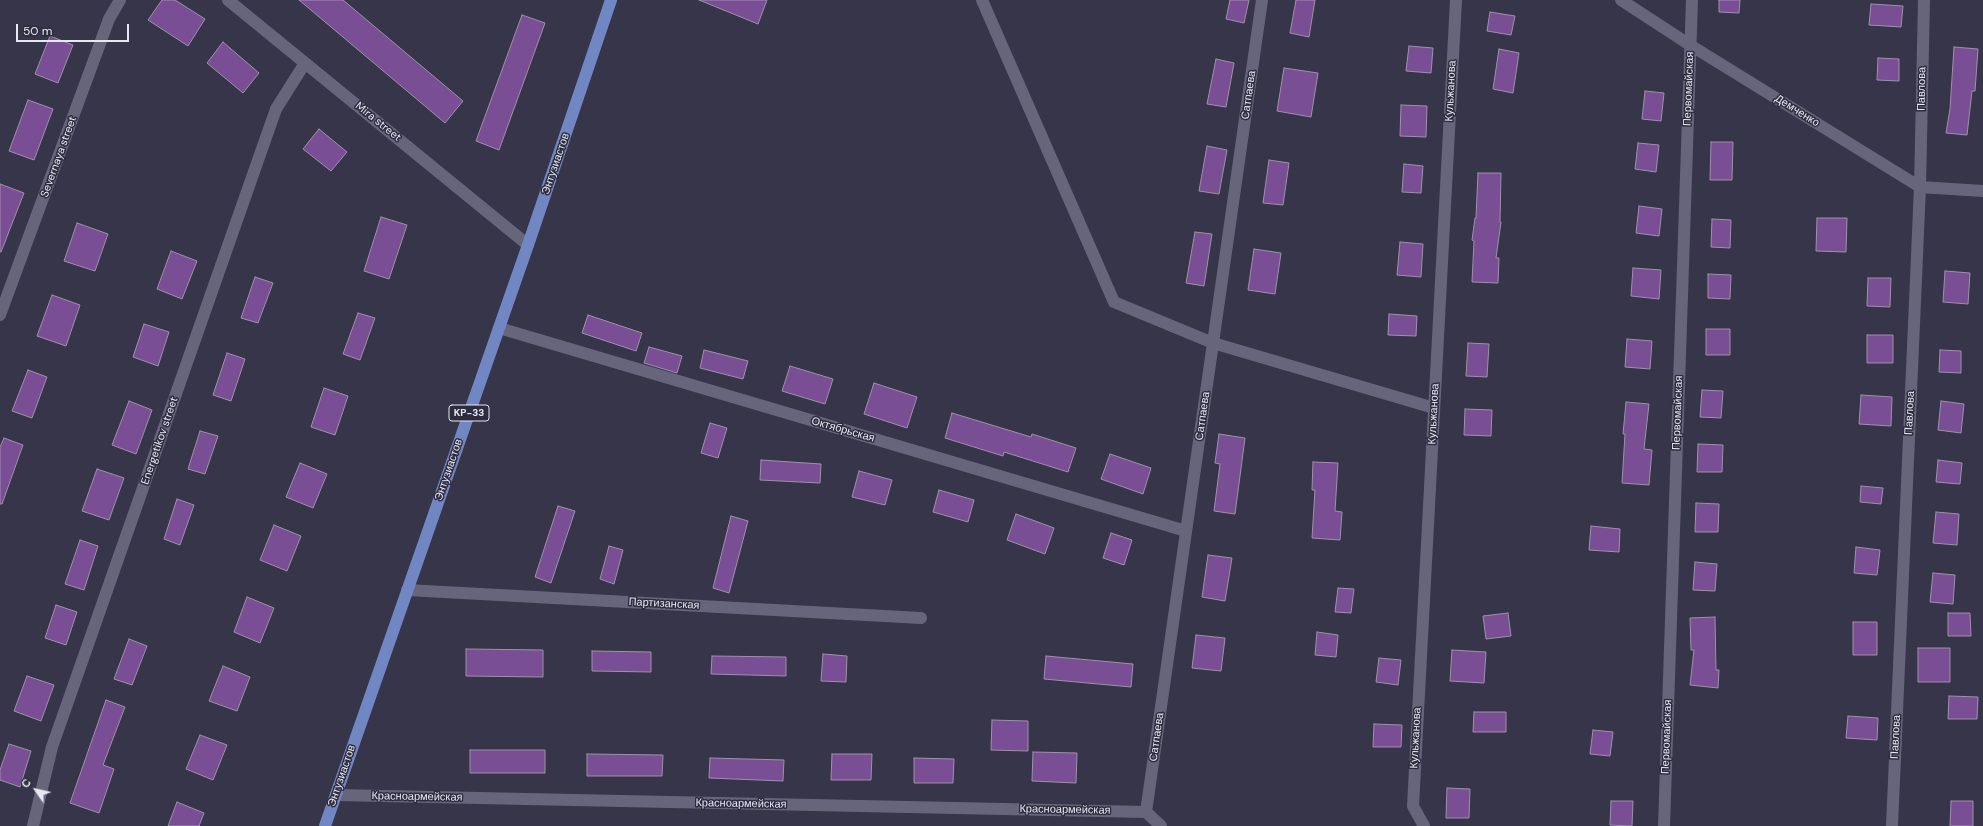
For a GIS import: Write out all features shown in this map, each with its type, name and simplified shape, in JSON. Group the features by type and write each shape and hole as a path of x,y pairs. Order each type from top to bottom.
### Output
{"main road":[{"name":"Энтузиастов","path":"325,826 528,245 611,0"}],"street":[{"name":"Severnaya street","path":"0,315 107,27 120,0"},
{"name":"Mira street","path":"228,0 528,245"},
{"path":"982,0 1114,302 1213,343 1434,408"},
{"name":"Сатпаева","path":"1146,812 1262,0"},
{"name":"Кульжанова","path":"1424,826 1413,806 1456,0"},
{"name":"Демченко","path":"1621,0 1690,45 1920,187 1983,192"},
{"name":"Первомайская","path":"1664,826 1692,0"},
{"name":"Павлова","path":"1892,826 1920,187 1924,0"},
{"name":"Energetikov street","path":"33,826 52,747 276,109 305,63"},
{"name":"Октябрьская","path":"499,328 1186,531"},
{"name":"Партизанская","path":"407,590 921,618"},
{"name":"Красноармейская","path":"336,795 1146,812"},
{"path":"1146,812 1161,826"}],"building":[{"path":"162,0 175,0 205,19 188,46 148,20"},
{"path":"299,0 343,0 463,101 445,123"},
{"path":"699,0 767,0 758,24"},
{"path":"1230,0 1249,0 1244,23 1226,19"},
{"path":"1296,0 1315,0 1309,37 1290,33"},
{"path":"1719,0 1740,0 1739,13 1719,12"},
{"path":"1871,4 1903,6 1901,27 1869,25"},
{"path":"1490,12 1515,16 1511,35 1487,31"},
{"path":"522,15 545,23 499,150 476,141"},
{"path":"50,36 73,45 58,83 35,74"},
{"path":"223,42 259,73 243,93 207,63"},
{"path":"1409,46 1433,48 1431,73 1406,71"},
{"path":"1954,47 1978,49 1975,91 1972,91 1967,135 1946,133 1950,109"},
{"path":"1499,49 1519,53 1513,93 1493,89"},
{"path":"1878,58 1899,59 1899,81 1877,80"},
{"path":"1216,59 1234,63 1226,107 1207,104"},
{"path":"1284,68 1318,73 1311,117 1277,111"},
{"path":"1645,91 1664,93 1661,121 1642,119"},
{"path":"28,100 53,109 34,160 9,151"},
{"path":"1401,105 1427,106 1426,137 1400,136"},
{"path":"319,129 347,152 331,171 303,149"},
{"path":"1711,142 1733,142 1732,180 1710,180"},
{"path":"1638,143 1659,145 1656,172 1635,169"},
{"path":"1207,146 1227,150 1219,194 1199,191"},
{"path":"1269,160 1289,163 1283,205 1263,203"},
{"path":"1404,164 1423,166 1421,193 1402,192"},
{"path":"1478,173 1501,173 1501,222 1496,258 1499,258 1498,283 1472,282 1474,241 1472,240 1476,218"},
{"path":"0,184 24,193 1,252 0,252"},
{"path":"1639,206 1662,209 1659,236 1636,233"},
{"path":"381,217 407,225 389,279 364,271"},
{"path":"1817,218 1847,218 1846,252 1816,251"},
{"path":"1712,219 1731,220 1730,248 1711,247"},
{"path":"77,223 108,234 95,271 64,261"},
{"path":"1195,232 1212,234 1204,286 1186,283"},
{"path":"1400,242 1423,244 1421,277 1397,275"},
{"path":"1254,249 1281,253 1275,294 1248,290"},
{"path":"171,251 197,261 182,299 157,289"},
{"path":"1633,268 1661,270 1659,299 1631,296"},
{"path":"1945,271 1970,273 1968,304 1943,302"},
{"path":"1708,274 1731,275 1730,299 1708,298"},
{"path":"255,277 273,283 258,323 241,318"},
{"path":"1868,278 1891,278 1890,307 1867,306"},
{"path":"52,295 80,305 66,346 37,336"},
{"path":"358,313 375,318 360,360 343,354"},
{"path":"1389,314 1417,316 1416,336 1388,335"},
{"path":"588,315 642,333 636,351 582,333"},
{"path":"144,324 169,332 158,366 133,357"},
{"path":"1706,329 1730,329 1730,355 1706,355"},
{"path":"1867,335 1893,335 1893,363 1867,363"},
{"path":"1627,339 1652,341 1650,369 1625,367"},
{"path":"1468,343 1489,344 1487,377 1466,376"},
{"path":"649,347 682,356 677,373 644,363"},
{"path":"704,350 748,361 743,379 700,368"},
{"path":"1940,350 1961,351 1961,373 1939,372"},
{"path":"227,353 245,359 231,401 213,395"},
{"path":"790,366 833,379 825,404 782,391"},
{"path":"28,370 47,377 32,418 12,411"},
{"path":"874,383 917,397 907,428 864,414"},
{"path":"324,388 348,396 335,435 311,427"},
{"path":"1702,390 1723,391 1721,418 1700,417"},
{"path":"1861,395 1892,397 1891,426 1859,424"},
{"path":"129,401 152,410 136,454 112,445"},
{"path":"1941,401 1964,404 1961,433 1938,430"},
{"path":"1626,402 1649,404 1644,449 1652,450 1649,485 1622,483 1625,434 1623,434"},
{"path":"1465,409 1492,410 1491,436 1464,435"},
{"path":"952,413 1031,437 1032,434 1076,448 1068,472 1004,452 1003,456 945,438"},
{"path":"710,423 727,428 718,458 701,453"},
{"path":"200,431 218,436 205,474 188,469"},
{"path":"1219,434 1245,438 1235,514 1214,511 1220,464 1215,463"},
{"path":"4,438 23,445 2,504 0,504 0,447"},
{"path":"1698,444 1723,445 1722,472 1697,472"},
{"path":"1110,454 1151,468 1143,494 1101,479"},
{"path":"761,460 821,464 820,483 760,480"},
{"path":"1938,460 1962,463 1960,484 1936,482"},
{"path":"1313,462 1338,463 1335,511 1342,512 1340,540 1312,538 1315,490 1312,490"},
{"path":"300,463 327,474 313,508 286,497"},
{"path":"97,469 124,478 109,520 82,511"},
{"path":"859,471 892,480 885,505 852,497"},
{"path":"1861,486 1883,488 1881,504 1860,502"},
{"path":"939,490 974,500 968,522 933,512"},
{"path":"177,499 194,505 180,545 164,539"},
{"path":"1696,503 1719,504 1718,532 1695,532"},
{"path":"558,506 575,511 551,583 535,577"},
{"path":"1936,512 1959,514 1957,545 1933,543"},
{"path":"1016,514 1054,528 1045,554 1007,540"},
{"path":"731,516 748,521 729,593 713,588"},
{"path":"274,525 301,536 287,571 260,560"},
{"path":"1591,526 1620,529 1619,552 1589,550"},
{"path":"1111,533 1132,540 1124,565 1103,558"},
{"path":"80,540 98,546 84,590 65,584"},
{"path":"609,546 623,550 614,584 600,579"},
{"path":"1856,547 1880,550 1877,575 1854,573"},
{"path":"1208,555 1232,558 1225,601 1202,597"},
{"path":"1695,562 1717,564 1715,591 1693,590"},
{"path":"1933,573 1955,575 1953,604 1930,602"},
{"path":"1338,588 1354,589 1351,613 1335,612"},
{"path":"247,597 274,608 260,643 234,632"},
{"path":"56,605 77,612 66,645 45,638"},
{"path":"1508,613 1511,636 1486,639 1483,616"},
{"path":"1948,613 1970,613 1971,636 1948,636"},
{"path":"1715,617 1716,670 1719,670 1718,688 1690,685 1694,650 1691,650 1690,618"},
{"path":"1853,622 1877,622 1877,655 1853,655"},
{"path":"1317,632 1338,635 1336,657 1315,655"},
{"path":"1196,635 1225,638 1221,671 1192,668"},
{"path":"129,639 147,646 132,685 114,679"},
{"path":"1918,648 1950,648 1950,682 1918,682"},
{"path":"466,649 543,650 543,677 466,676"},
{"path":"1452,650 1486,652 1484,683 1450,681"},
{"path":"592,651 651,652 651,672 592,671"},
{"path":"823,654 847,656 846,682 821,681"},
{"path":"712,656 786,657 786,676 711,674"},
{"path":"1046,656 1133,664 1131,687 1044,679"},
{"path":"1379,658 1401,660 1398,685 1376,682"},
{"path":"223,666 250,677 237,711 209,701"},
{"path":"27,676 54,685 41,721 14,711"},
{"path":"1949,696 1978,697 1977,719 1948,719"},
{"path":"106,700 125,707 103,765 114,769 99,813 70,803"},
{"path":"1474,712 1506,712 1506,732 1473,732"},
{"path":"1848,716 1878,718 1877,740 1846,738"},
{"path":"992,720 1028,721 1028,751 991,750"},
{"path":"1374,724 1402,725 1401,747 1373,747"},
{"path":"1593,730 1613,732 1610,756 1590,754"},
{"path":"200,735 227,745 213,780 186,769"},
{"path":"9,744 31,751 20,787 0,780 0,770"},
{"path":"470,750 545,750 545,773 470,773"},
{"path":"1033,752 1077,753 1076,783 1032,781"},
{"path":"587,754 663,755 662,776 587,776"},
{"path":"832,754 872,754 871,780 831,780"},
{"path":"710,758 784,760 783,781 709,778"},
{"path":"914,758 954,759 953,783 914,783"},
{"path":"1447,788 1470,789 1469,818 1446,818"},
{"path":"1611,801 1633,801 1632,826 1610,825"},
{"path":"1951,801 1973,801 1973,826 1950,826"},
{"path":"177,802 204,813 199,826 168,826"}]}
